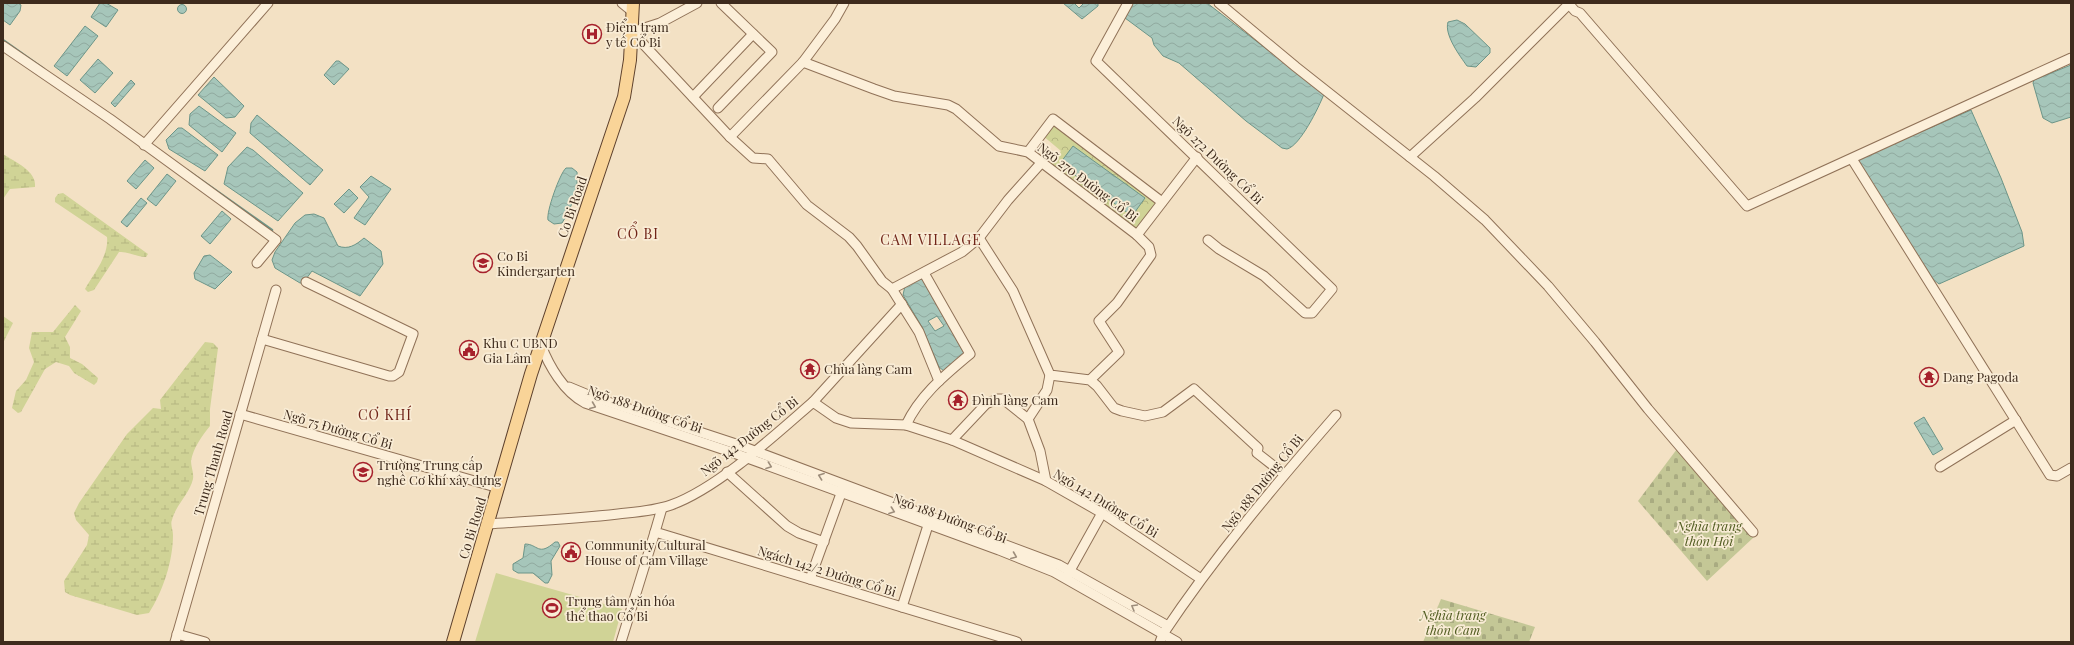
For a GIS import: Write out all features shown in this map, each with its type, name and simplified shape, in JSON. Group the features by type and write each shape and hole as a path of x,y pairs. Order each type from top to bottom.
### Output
{"main road":[{"name":"Co Bi Road","path":"453,642 541,344 622,106 628,79 633,8"}],"street":[{"path":"144,145 268,3"},
{"path":"622,3 633,8"},
{"path":"697,3 666,21 632,32 730,137 753,158 768,159 807,205 853,242 882,281 892,289 902,304 919,332 939,381"},
{"path":"718,108 772,52 721,3"},
{"path":"730,137 803,62 835,19 844,3"},
{"name":"Ngõ 272 Đường Cổ Bi","path":"1128,3 1096,61 1332,289 1311,314 1303,312 1264,276 1219,249 1208,240"},
{"path":"1218,3 1410,157 1485,220 1548,286 1676,443 1753,532"},
{"path":"1410,157 1475,98 1571,6 1580,13 1747,206 2071,58"},
{"path":"693,97 753,34"},
{"path":"3,46 110,119 276,240 257,263"},
{"name":"Ngõ 270 Đường Cổ Bi","path":"803,62 874,90 894,96 948,105 956,109 999,146 1028,152 1137,235 1197,157"},
{"path":"1028,152 1054,119 1162,202"},
{"path":"1852,159 2050,474 2057,476 2071,468"},
{"path":"892,289 962,252 979,238 1008,200 1042,162"},
{"path":"1090,380 1119,352 1099,321 1116,303 1151,255 1148,247 1137,235"},
{"path":"979,238 1013,291 1050,376 1047,390 1028,419"},
{"path":"906,425 918,404 939,381 970,354 924,273"},
{"path":"262,339 389,376 393,376 399,372 413,334 306,282"},
{"name":"Trung Thanh Road","path":"176,638 276,290"},
{"path":"813,402 902,304"},
{"path":"541,344 550,364 563,383"},
{"path":"1050,376 1090,380 1097,386 1114,408 1145,416 1163,412 1194,389 1258,448 1257,453 1284,474"},
{"name":"Ngõ 188 Đường Cổ Bi","path":"563,383 593,398 753,451 843,488 930,520 1004,543 1068,574 1164,634 1201,579 1284,474 1336,415"},
{"name":"Ngõ 188 Đường Cổ Bi","path":"563,383 575,397 593,406 843,488"},
{"path":"952,440 986,404 997,399 1003,399 1028,419 1040,451 1046,481"},
{"name":"Ngõ 142 Đường Cổ Bi","path":"488,524 603,515 662,508 690,496 727,472 813,402 836,418 852,423 906,425 952,440 1046,481 1102,513 1201,579"},
{"name":"Ngõ 75 Đường Cổ Bi","path":"240,414 499,488"},
{"path":"1940,468 2016,420"},
{"path":"727,472 787,526 798,533 824,542"},
{"path":"810,580 843,488"},
{"path":"621,642 662,508"},
{"path":"1068,574 1102,513"},
{"path":"902,607 930,520"},
{"name":"Ngách 142/2 Đường Cổ Bi","path":"654,532 1017,642"},
{"path":"1164,634 1177,642"},
{"path":"176,638 205,642"}],"green space":[{"path":"1053,119 1162,202 1137,235 1048,167 1061,151 1042,135"},
{"path":"3,154 19,164 33,176 35,187 10,189 3,199"},
{"path":"63,193 148,254 146,257 126,252 119,252 94,290 88,292 85,289 106,251 107,237 55,202 55,198 58,194"},
{"path":"75,305 81,311 65,337 70,347 70,358 82,364 98,378 97,382 94,385 74,373 69,366 56,362 45,369 21,412 18,413 12,408 16,391 26,380 34,362 29,348 32,332 53,332"},
{"path":"3,316 13,323 3,343"},
{"path":"205,342 213,343 218,348 210,409 210,426 194,451 191,461 193,479 171,522 173,545 166,576 159,595 149,613 137,615 70,595 65,592 64,581 87,545 89,535 76,520 74,513 79,503 127,434 153,408 161,409 160,400"},
{"name":"Nghĩa trang thôn Hội","path":"1677,449 1754,537 1707,581 1638,501"},
{"name":"Trung tâm văn hóa thể thao Cổ Bi","path":"496,573 622,609 613,642 475,642"},
{"name":"Nghĩa trang thôn Cam","path":"1441,599 1535,627 1529,642 1423,642"}],"water":[{"path":"3,3 18,3 21,5 20,11 10,25 3,20"},
{"path":"100,3 106,3 118,10 106,27 91,17"},
{"path":"1063,3 1074,3 1079,8 1084,3 1098,3 1098,6 1082,19"},
{"path":"1132,3 1207,3 1324,94 1318,108 1298,141 1287,149 1282,148 1246,121 1179,63 1163,56 1154,45 1152,38 1125,18"},
{"path":"182,4 187,9 182,14 177,9"},
{"path":"1457,20 1465,24 1490,48 1490,53 1476,67 1467,66 1450,39 1447,27 1448,22"},
{"path":"85,26 98,36 67,76 54,66"},
{"path":"98,59 113,73 95,93 80,80"},
{"path":"336,61 339,61 349,69 334,85 324,75"},
{"path":"2071,65 2071,117 2052,123 2043,118 2033,83 2034,80"},
{"path":"214,77 244,106 235,117 226,118 198,95"},
{"path":"131,80 135,84 115,107 111,103"},
{"path":"199,106 236,133 222,152 189,125 190,114"},
{"path":"1971,110 2001,178 2022,232 2024,246 1939,284 1933,279 1856,160"},
{"path":"257,115 323,170 310,185 250,133 251,123"},
{"path":"178,128 182,128 218,155 205,171 169,149 166,140"},
{"path":"1073,146 1145,198 1132,216 1061,165 1061,162"},
{"path":"247,147 253,150 303,193 278,221 224,184 228,167"},
{"path":"145,160 154,168 136,189 127,181"},
{"path":"566,168 572,168 577,172 576,192 562,223 554,224 548,220 549,209 557,185 563,171"},
{"path":"167,174 176,181 156,206 147,199"},
{"path":"371,176 391,189 365,225 354,218 369,197 360,187"},
{"path":"349,189 358,198 344,213 334,204"},
{"path":"141,198 147,203 127,227 121,222"},
{"path":"222,211 231,219 210,244 201,236"},
{"path":"314,214 324,218 338,246 349,247 358,243 364,238 381,251 383,264 360,296 312,271 303,283 300,283 275,268 272,260 275,252 295,223 305,215"},
{"path":"210,255 232,272 215,289 195,279 194,273 204,256"},
{"path":"920,279 923,280 964,353 964,356 944,371 939,367 922,327 903,295 905,286","holes":["937,316 944,326 935,331 928,321"]},
{"path":"1924,417 1943,449 1933,455 1914,423"},
{"path":"555,542 558,542 560,546 551,561 552,575 548,583 545,583 533,573 518,573 513,570 513,564 523,558 525,544 538,549 545,549"}],"waterway":[{"path":"3,40 44,69"},
{"path":"187,170 272,230"}],"place":[{"name":"Điểm trạm y tế Cổ Bi","path":"592,34"},
{"name":"Co Bi Kindergarten","path":"483,263"},
{"name":"Khu C UBND Gia Lâm","path":"469,350"},
{"name":"Chùa làng Cam","path":"810,369"},
{"name":"Dang Pagoda","path":"1929,377"},
{"name":"Đình làng Cam","path":"958,400"},
{"name":"Trường Trung cấp nghề Cơ khí xây dựng","path":"363,472"},
{"name":"Community Cultural House of Cam Village","path":"571,552"},
{"name":"Trung tâm văn hóa thể thao Cổ Bi","path":"552,608"}],"district":[{"name":"CỔ BI","path":"638,234"},
{"name":"CAM VILLAGE","path":"931,240"},
{"name":"CƠ KHÍ","path":"385,415"}]}
